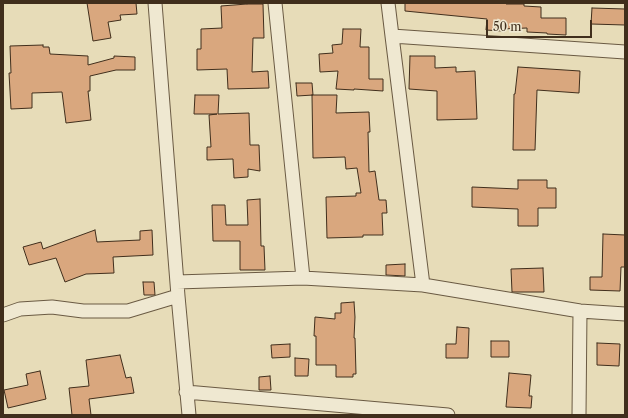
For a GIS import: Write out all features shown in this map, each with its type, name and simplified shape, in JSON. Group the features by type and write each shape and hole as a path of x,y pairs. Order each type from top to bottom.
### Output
{"street":[{"path":"154,3 189,415"},
{"path":"275,3 303,278"},
{"path":"388,3 423,285"},
{"path":"392,36 625,52"},
{"path":"177,282 303,278 423,285 580,311 625,314"},
{"path":"3,315 20,309 52,307 83,311 128,311 178,296"},
{"path":"579,415 580,311"},
{"path":"186,392 370,412 448,415"}],"building":[{"path":"87,3 136,3 137,14 120,15 121,20 108,22 111,38 93,41"},
{"path":"405,3 506,3 541,7 541,18 566,18 566,35 527,32 527,28 502,29 502,31 486,30 487,19 405,11"},
{"path":"263,4 264,38 253,38 252,72 268,71 269,88 228,89 227,69 197,70 197,49 201,49 201,29 222,28 221,6"},
{"path":"592,8 625,9 625,25 591,24"},
{"path":"343,29 361,29 360,47 369,47 369,79 383,79 383,91 336,89 338,71 320,72 319,54 333,53 332,45 342,44"},
{"path":"43,45 43,47 49,47 50,54 88,56 88,65 114,58 114,56 135,57 135,70 116,70 90,76 90,91 88,91 91,120 66,123 62,92 32,93 32,108 11,109 9,73 11,73 10,46"},
{"path":"410,56 435,56 435,68 456,67 456,72 475,71 477,119 437,120 437,91 409,89"},
{"path":"518,67 580,71 579,93 537,90 535,150 513,150 514,94"},
{"path":"296,83 312,83 313,95 297,96"},
{"path":"195,95 219,95 218,114 249,113 250,145 259,145 260,171 248,169 248,177 234,178 233,159 207,160 207,147 211,147 209,115 217,114 194,114"},
{"path":"312,95 337,95 336,113 369,112 369,172 375,171 379,200 386,200 387,213 382,213 383,235 327,238 326,197 356,196 356,193 361,193 357,168 346,169 345,157 313,158"},
{"path":"518,180 547,180 547,188 556,188 556,208 538,208 538,226 518,226 518,209 472,207 472,187 518,189"},
{"path":"260,199 261,246 264,246 265,270 240,270 240,241 213,241 212,205 225,205 226,225 248,225 247,200"},
{"path":"95,230 97,242 140,240 140,231 152,230 153,255 113,257 114,273 86,274 65,282 56,258 29,265 23,247 41,242 43,249"},
{"path":"603,234 625,235 625,267 621,267 620,291 590,290 590,277 602,277"},
{"path":"405,264 405,276 386,275 386,265"},
{"path":"543,268 544,292 512,292 511,269"},
{"path":"143,282 154,282 155,295 144,295"},
{"path":"354,302 356,374 353,374 353,377 336,377 336,365 316,365 316,336 314,336 315,317 335,319 335,313 341,313 341,303"},
{"path":"457,327 469,328 468,358 446,358 446,344 456,344"},
{"path":"491,341 509,341 509,357 491,357"},
{"path":"597,343 620,344 619,366 597,365"},
{"path":"290,344 290,357 272,358 271,345"},
{"path":"120,355 126,378 131,377 134,393 89,399 91,415 72,415 69,388 89,386 86,360"},
{"path":"295,358 309,359 308,376 295,376"},
{"path":"40,371 46,399 8,408 4,390 28,385 26,374"},
{"path":"509,373 531,375 529,396 532,396 531,408 506,407"},
{"path":"270,376 271,390 259,390 259,377"}]}
